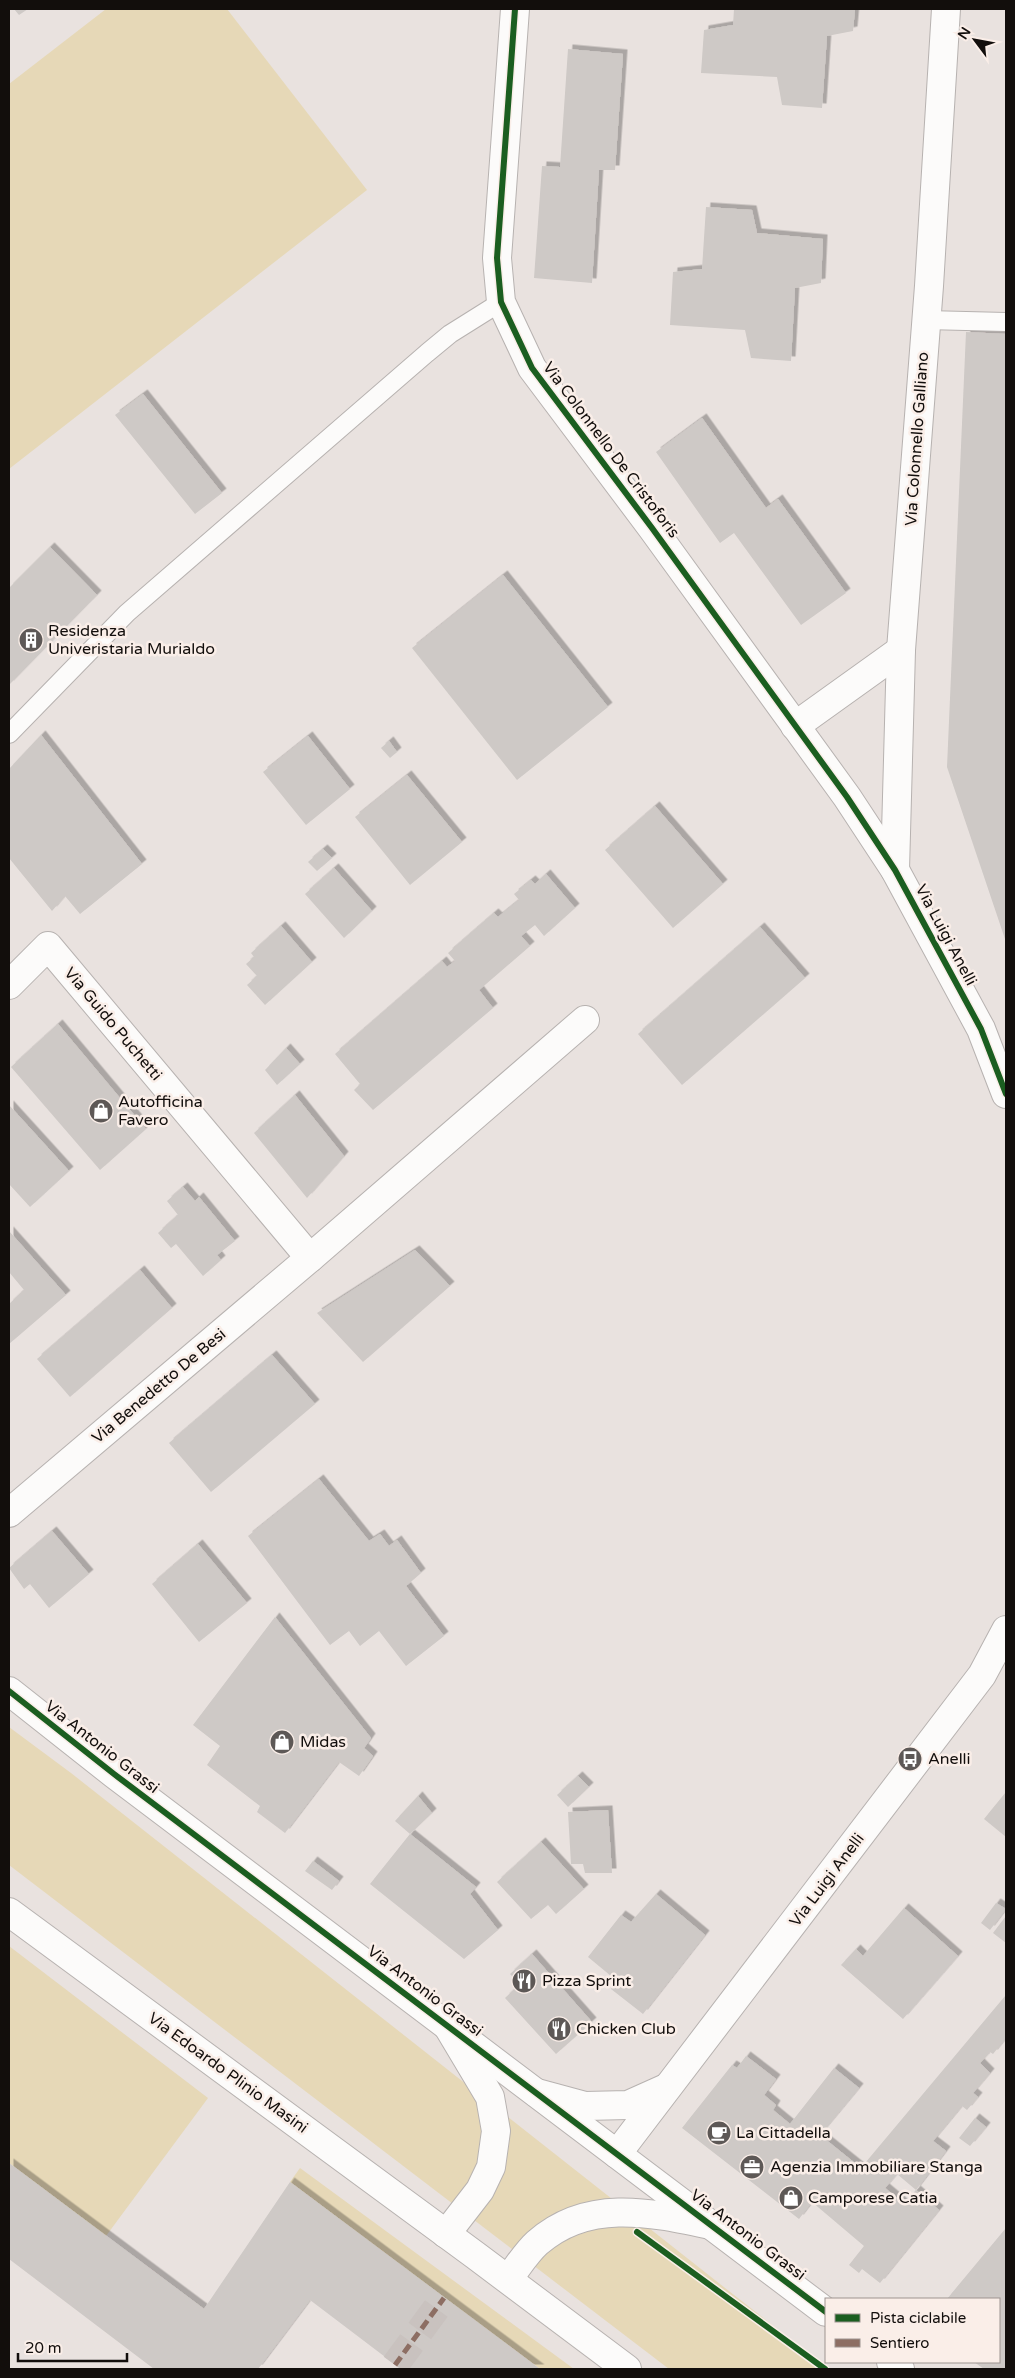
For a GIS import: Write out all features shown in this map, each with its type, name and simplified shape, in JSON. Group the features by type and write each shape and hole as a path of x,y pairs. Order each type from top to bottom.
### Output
{"street":[{"name":"Via Colonnello De Cristoforis","path":"514,9 497,258 501,302 532,368 652,528 847,797"},
{"name":"Via Colonnello Galliano","path":"895,870 901,650 926,320 946,9"},
{"path":"795,726 901,650"},
{"name":"Via Luigi Anelli","path":"847,797 895,870 981,1029 1006,1094"},
{"name":"Via Guido Puchetti","path":"9,985 48,946 310,1258"},
{"name":"Via Benedetto De Besi","path":"9,1513 310,1258 585,1020"},
{"name":"Via Luigi Anelli","path":"617,2154 672,2085 982,1675 1006,1630"},
{"name":"Via Luigi Anelli","path":"982,1675 1006,1655"},
{"name":"Via Antonio Grassi","path":"9,1690 114,1774 534,2092 715,2226 825,2311"},
{"name":"Via Edoardo Plinio Masini","path":"9,1912 508,2279 627,2369"},
{"path":"446,2024 490,2097 496,2131 491,2167 480,2190 446,2234"},
{"name":"Via Luigi Anelli","path":"534,2092 585,2106 628,2106 672,2085"},
{"path":"508,2279 535,2244 562,2224 597,2213 653,2213 715,2226"}],"lane":[{"path":"9,734 127,612 426,353 450,334 501,302"},
{"path":"926,320 1006,322"}],"shaded area":[{"path":"106,9 227,9 367,190 9,469 9,84"},
{"path":"9,1727 71,1773 828,2369 669,2369 9,1865"},
{"path":"9,1946 208,2098 106,2236 9,2163"},
{"path":"300,2168 574,2369 540,2369 290,2182"}],"building":[{"path":"14,9 28,9 19,15"},
{"path":"734,9 855,9 853,31 827,36 822,108 782,105 777,77 701,73 704,30 733,25"},
{"path":"568,49 623,54 615,170 599,170 592,283 534,278 542,166 560,167"},
{"path":"706,207 752,210 757,233 823,239 821,283 795,288 791,361 751,358 745,330 670,325 673,272 702,269"},
{"path":"966,332 1006,334 1006,942 947,767"},
{"path":"143,394 222,493 195,514 115,415"},
{"path":"702,418 766,508 778,499 846,593 801,625 734,533 720,543 656,452"},
{"name":"Residenza Univeristaria Murialdo","path":"50,547 97,595 9,685 9,588"},
{"path":"503,575 608,707 517,780 412,648"},
{"path":"41,735 142,864 80,914 65,896 52,911 9,858 9,769"},
{"path":"308,736 350,789 306,825 263,772"},
{"path":"389,741 397,752 390,758 381,748"},
{"path":"407,775 462,842 410,885 355,817"},
{"path":"655,806 723,884 673,928 605,850"},
{"path":"323,849 332,858 317,871 308,862"},
{"path":"334,868 372,911 344,938 305,894"},
{"path":"546,874 575,908 544,936 535,925 521,936 530,946 479,990 493,1008 373,1110 354,1090 360,1084 335,1054 442,961 447,967 455,961 448,953 494,913 498,917 519,900 514,894 531,880 535,884"},
{"path":"281,926 312,962 265,1005 247,985 257,976 246,964 254,957 251,953"},
{"path":"760,927 805,978 682,1085 638,1034"},
{"path":"58,1024 146,1129 100,1170 11,1067"},
{"path":"286,1048 300,1064 277,1085 265,1070"},
{"path":"295,1095 344,1156 307,1198 254,1133"},
{"path":"9,1105 69,1171 30,1207 9,1184"},
{"path":"183,1187 195,1201 199,1197 235,1241 217,1255 221,1260 203,1276 176,1244 171,1248 158,1233 178,1215 167,1201"},
{"path":"9,1231 66,1295 9,1344 9,1304 24,1290 9,1272"},
{"path":"415,1250 450,1286 363,1362 317,1313"},
{"path":"140,1270 172,1308 70,1397 37,1359"},
{"path":"272,1355 315,1404 211,1492 169,1443"},
{"path":"319,1479 369,1541 380,1534 389,1546 397,1540 421,1573 406,1586 444,1636 406,1666 379,1631 360,1646 349,1631 330,1645 248,1536"},
{"path":"52,1531 89,1574 49,1608 30,1584 24,1589 9,1568"},
{"path":"198,1544 247,1603 199,1642 152,1584"},
{"path":"275,1617 371,1738 364,1748 373,1756 359,1776 339,1762 285,1833 257,1812 260,1806 207,1765 220,1746 193,1725"},
{"path":"578,1776 589,1787 568,1807 557,1795"},
{"path":"1006,1792 1006,1837 984,1819"},
{"path":"418,1796 432,1813 410,1834 395,1821"},
{"path":"608,1810 612,1873 585,1873 583,1864 571,1864 568,1812"},
{"path":"410,1834 476,1887 470,1894 498,1930 464,1959 370,1884"},
{"path":"541,1842 584,1889 556,1914 548,1905 531,1919 497,1882"},
{"path":"313,1861 339,1881 332,1890 305,1871"},
{"path":"656,1894 705,1935 643,2014 611,1989 617,1981 588,1957 621,1915 631,1922"},
{"path":"996,1903 1006,1909 990,1930 981,1923"},
{"path":"904,1908 958,1956 903,2019 841,1965 856,1949 863,1956"},
{"path":"1006,1916 1006,1943 993,1933"},
{"path":"532,1954 592,2022 556,2054 505,1998 520,1984 510,1974"},
{"path":"1006,1995 1006,2038 993,2054 990,2052 980,2063 990,2073 973,2093 978,2097 967,2110 962,2106 933,2141 946,2151 916,2190 939,2210 880,2283 862,2269 859,2273 849,2265 864,2246 812,2202 799,2219 682,2128 732,2065 737,2068 746,2056 776,2079 764,2095 776,2105 773,2110 790,2124 834,2068 859,2088 820,2135 861,2168","holes":["897,2174 916,2190 904,2204 885,2188"]},
{"path":"975,2118 986,2127 970,2146 959,2138"},
{"path":"9,2163 204,2309 290,2182 540,2369 401,2369 310,2300 258,2369 154,2369 9,2259"},
{"path":"1006,2228 1006,2369 984,2369 975,2363 1000,2363 1000,2298 948,2298"}],"tunnel":[{"path":"395,2365 444,2298"}],"marked path":[{"path":"395,2365 444,2298"}],"cycle path":[{"path":"515,9 497,258 501,302 532,368 652,528 847,797 895,870 981,1029 1006,1094"},
{"path":"9,1691 114,1774 825,2311"},
{"path":"637,2232 825,2369"}],"place":[{"name":"Residenza Univeristaria Murialdo","path":"31,640"},
{"name":"Autofficina Favero","path":"101,1111"},
{"name":"Midas","path":"282,1742"},
{"name":"Anelli","path":"910,1759"},
{"name":"Pizza Sprint","path":"524,1981"},
{"name":"Chicken Club","path":"559,2029"},
{"name":"La Cittadella","path":"719,2133"},
{"name":"Agenzia Immobiliare Stanga","path":"752,2167"},
{"name":"Camporese Catia","path":"791,2198"}]}
